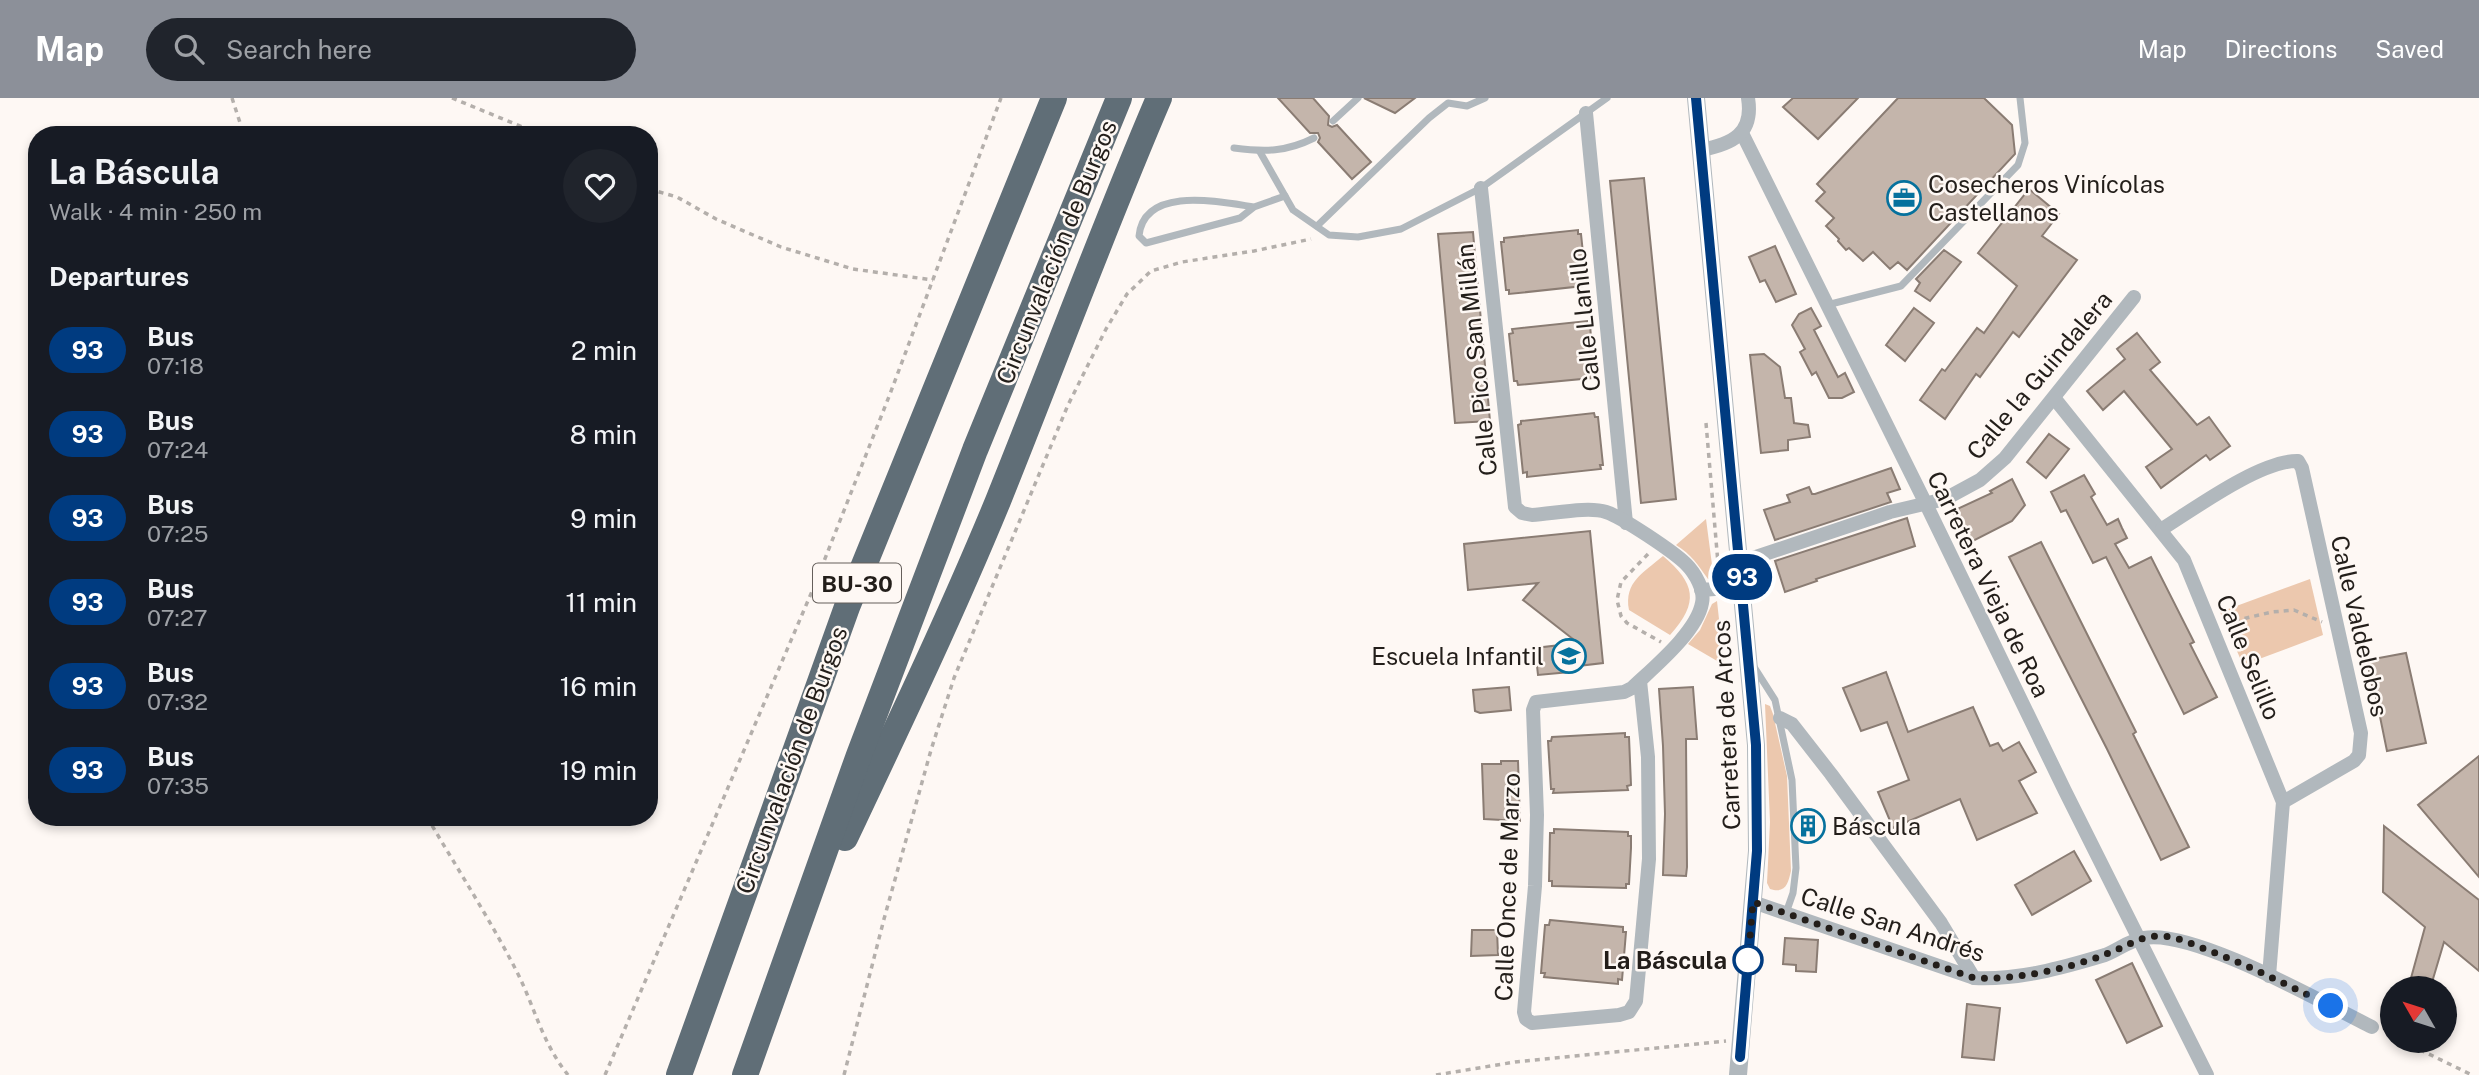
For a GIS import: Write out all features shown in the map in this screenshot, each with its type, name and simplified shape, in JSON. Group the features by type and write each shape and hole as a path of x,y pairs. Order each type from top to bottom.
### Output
{"highway":[{"name":"Circunvalación de Burgos","path":"679,1075 847,607 1054,98"},
{"name":"Circunvalación de Burgos","path":"745,1075 859,755 975,450 1119,98"},
{"path":"782,972 917,687 997,503 1159,98"}],"street":[{"name":"Carretera de Arcos","path":"1696,98 1756,745 1757,851 1740,1057"},
{"path":"1701,150 1732,141 1742,133 1748,121 1748,98"},
{"name":"Calle Llanillo","path":"1586,113 1626,523"},
{"name":"Carretera Vieja de Roa","path":"1742,133 2059,779 2210,1075"},
{"name":"Calle Pico San Millán","path":"1481,188 1515,507 1522,513 1532,515 1605,511 1626,523"},
{"name":"Calle la Guindalera","path":"1741,562 1890,512 1945,499 1980,480 2005,458 2055,399 2134,297"},
{"name":"Calle Selillo","path":"2055,399 2162,529 2184,560 2283,802 2269,976"},
{"name":"Calle Valdelobos","path":"2162,529 2249,476 2290,460 2298,461 2302,468 2361,733 2359,755 2354,761 2283,802"},
{"path":"1626,523 1685,563 1702,590 1703,601 1697,618 1640,681"},
{"path":"1702,590 1742,587"},
{"name":"Calle Once de Marzo","path":"1640,681 1648,757 1649,859 1636,1000 1629,1012 1578,1021 1532,1023 1526,1020 1524,1012 1535,886 1537,815 1533,709 1536,702 1624,692 1640,681"},
{"path":"1780,718 1792,724 1831,774 1941,923 1974,978"},
{"name":"Calle San Andrés","path":"1753,902 1974,978 2003,979 2034,975 2108,954 2141,938 2158,936 2179,939 2269,976 2372,1027"}],"lane":[{"path":"1334,121 1358,98"},
{"path":"1317,226 1448,100 1467,106 1485,98"},
{"path":"1260,152 1293,210 1329,235 1358,237 1401,229 1481,188 1606,98"},
{"path":"1826,305 1901,286 2018,165 2025,143 2020,98"},
{"path":"1234,148 1260,152 1295,148 1314,138"},
{"path":"1254,207 1198,199 1171,203 1147,215 1140,226 1139,236 1146,243 1160,240 1240,218 1254,207 1285,196"},
{"path":"1748,658 1775,700 1792,780 1796,868 1793,893 1786,913"}],"path":[{"path":"232,98 241,126"},
{"path":"452,98 520,126"},
{"path":"605,1075 813,589 1001,98"},
{"path":"658,192 677,197 716,219 781,247 853,269 933,281"},
{"path":"844,1075 887,906 954,678 1069,405 1106,329 1127,294 1151,271 1182,262 1254,251 1329,235"},
{"path":"1658,544 1621,582 1617,600 1621,616 1627,622 1671,649"},
{"path":"2213,627 2272,612 2294,610 2338,630"},
{"path":"432,826 505,949 553,1056 568,1075"},
{"path":"2429,1054 2472,1075"},
{"path":"1436,1075 1516,1062 1740,1057"}],"shaded area":[{"path":"1706,519 1714,580 1708,579 1691,556 1676,545"},
{"path":"1663,556 1682,575 1690,593 1686,613 1670,635 1629,610 1628,600 1632,585"},
{"path":"2310,579 2323,635 2243,665 2220,612"},
{"path":"1717,601 1724,665 1688,644 1700,630 1712,604"},
{"path":"1765,704 1770,706 1773,714 1787,776 1791,871 1787,883 1780,890 1770,889 1767,883 1770,822"}],"building":[{"path":"1278,98 1313,98 1329,116 1328,125 1337,125 1371,162 1352,179 1318,142 1318,133 1310,133"},
{"path":"1364,98 1415,98 1395,113"},
{"path":"1793,98 1858,98 1818,139 1783,107"},
{"path":"1898,98 1984,98 2012,125 2015,154 1907,270 1898,262 1890,269 1873,252 1863,261 1849,248 1846,250 1826,226 1834,218 1816,201 1825,192 1817,184"},
{"path":"1644,178 1676,499 1641,503 1610,181"},
{"path":"2029,189 2059,214 2042,236 2077,260 2019,337 2013,332 1980,377 1976,374 1945,419 1920,400 1977,328 1984,333 2017,286 1978,253"},
{"path":"1578,230 1578,234 1581,234 1586,282 1583,282 1583,286 1509,294 1509,290 1506,290 1501,242 1504,242 1504,238"},
{"path":"1473,232 1490,421 1455,423 1438,234"},
{"path":"1775,246 1796,294 1776,302 1765,280 1760,282 1749,257"},
{"path":"1944,250 1961,262 1930,301 1915,291 1920,283 1916,279"},
{"path":"1811,308 1821,326 1814,330 1838,377 1845,373 1854,392 1842,398 1829,398 1816,372 1812,375 1800,352 1805,349 1792,325 1799,314"},
{"path":"1914,308 1934,323 1905,361 1886,345"},
{"path":"1587,321 1587,325 1590,325 1594,373 1591,373 1592,378 1518,385 1517,381 1514,381 1509,334 1513,333 1512,329"},
{"path":"2137,333 2160,362 2150,370 2197,425 2209,417 2230,446 2210,460 2206,455 2161,488 2146,467 2172,449 2124,391 2103,410 2087,391 2125,359 2117,349"},
{"path":"1764,354 1780,367 1785,398 1791,398 1794,423 1808,425 1810,437 1788,440 1788,450 1761,453 1750,355"},
{"path":"1594,413 1595,417 1598,417 1603,465 1600,465 1601,469 1527,477 1527,472 1523,473 1518,425 1521,421"},
{"path":"2049,434 2069,449 2046,478 2027,462"},
{"path":"1891,468 1900,489 1887,493 1891,502 1775,540 1764,510 1790,502 1787,495 1809,487 1812,494 1815,494"},
{"path":"2084,475 2095,494 2091,497 2107,525 2118,519 2127,538 2115,544 2129,568 2151,557 2194,642 2190,644 2217,697 2184,714 2106,557 2093,563 2066,510 2061,512 2051,492"},
{"path":"2012,479 2025,505 2012,521 1969,543 1953,511 1992,493 1990,491"},
{"path":"1907,518 1915,546 1785,592 1775,561"},
{"path":"1590,531 1603,663 1570,667 1570,672 1538,675 1535,648 1578,643 1523,600 1538,583 1468,590 1464,544"},
{"path":"2041,542 2136,732 2133,734 2189,847 2161,860 2009,557"},
{"path":"2406,653 2426,743 2387,751 2368,660"},
{"path":"1886,672 1908,732 1973,707 1990,746 1998,743 2003,751 2019,742 2036,772 2019,781 2037,813 1977,840 1960,799 1893,828 1878,792 1909,780 1887,722 1861,731 1843,688"},
{"path":"1509,687 1511,710 1480,713 1475,711 1473,690"},
{"path":"1693,687 1697,739 1686,739 1686,876 1663,875 1665,814 1659,689"},
{"path":"1625,733 1625,737 1629,737 1631,785 1627,786 1628,790 1553,793 1548,741 1551,741 1552,737"},
{"path":"2479,756 2479,877 2418,805"},
{"path":"1501,761 1518,761 1520,821 1484,819 1482,764 1501,764"},
{"path":"2384,826 2479,900 2479,971 2444,942 2434,976 2412,976 2425,927 2383,892"},
{"path":"1554,829 1628,832 1628,836 1631,836 1631,848 1629,884 1626,884 1626,888 1552,886 1552,881 1549,881 1550,833 1554,833"},
{"path":"2074,851 2091,881 2032,915 2015,885"},
{"path":"1550,920 1623,927 1623,932 1626,932 1622,980 1618,979 1618,984 1544,977 1545,973 1541,973 1545,925 1549,925"},
{"path":"1472,930 1497,930 1498,955 1471,956"},
{"path":"1785,938 1818,940 1816,972 1796,971 1796,965 1783,964"},
{"path":"2132,963 2162,1026 2127,1043 2096,980"},
{"path":"1967,1004 2000,1008 1994,1060 1962,1057"}],"bus line":[{"name":"93","path":"1696,98 1756,745 1757,851 1740,1057"}],"place":[{"name":"Cosecheros Vinícolas Castellanos","path":"1904,198"},
{"name":"Escuela Infantil","path":"1569,656"},
{"name":"Báscula","path":"1808,826"},
{"name":"La Báscula","path":"1748,960"}],"route":[{"path":"1748,960 1753,902 1974,978 2003,979 2034,975 2108,954 2141,938 2158,936 2179,939 2269,976 2331,1006"}]}
